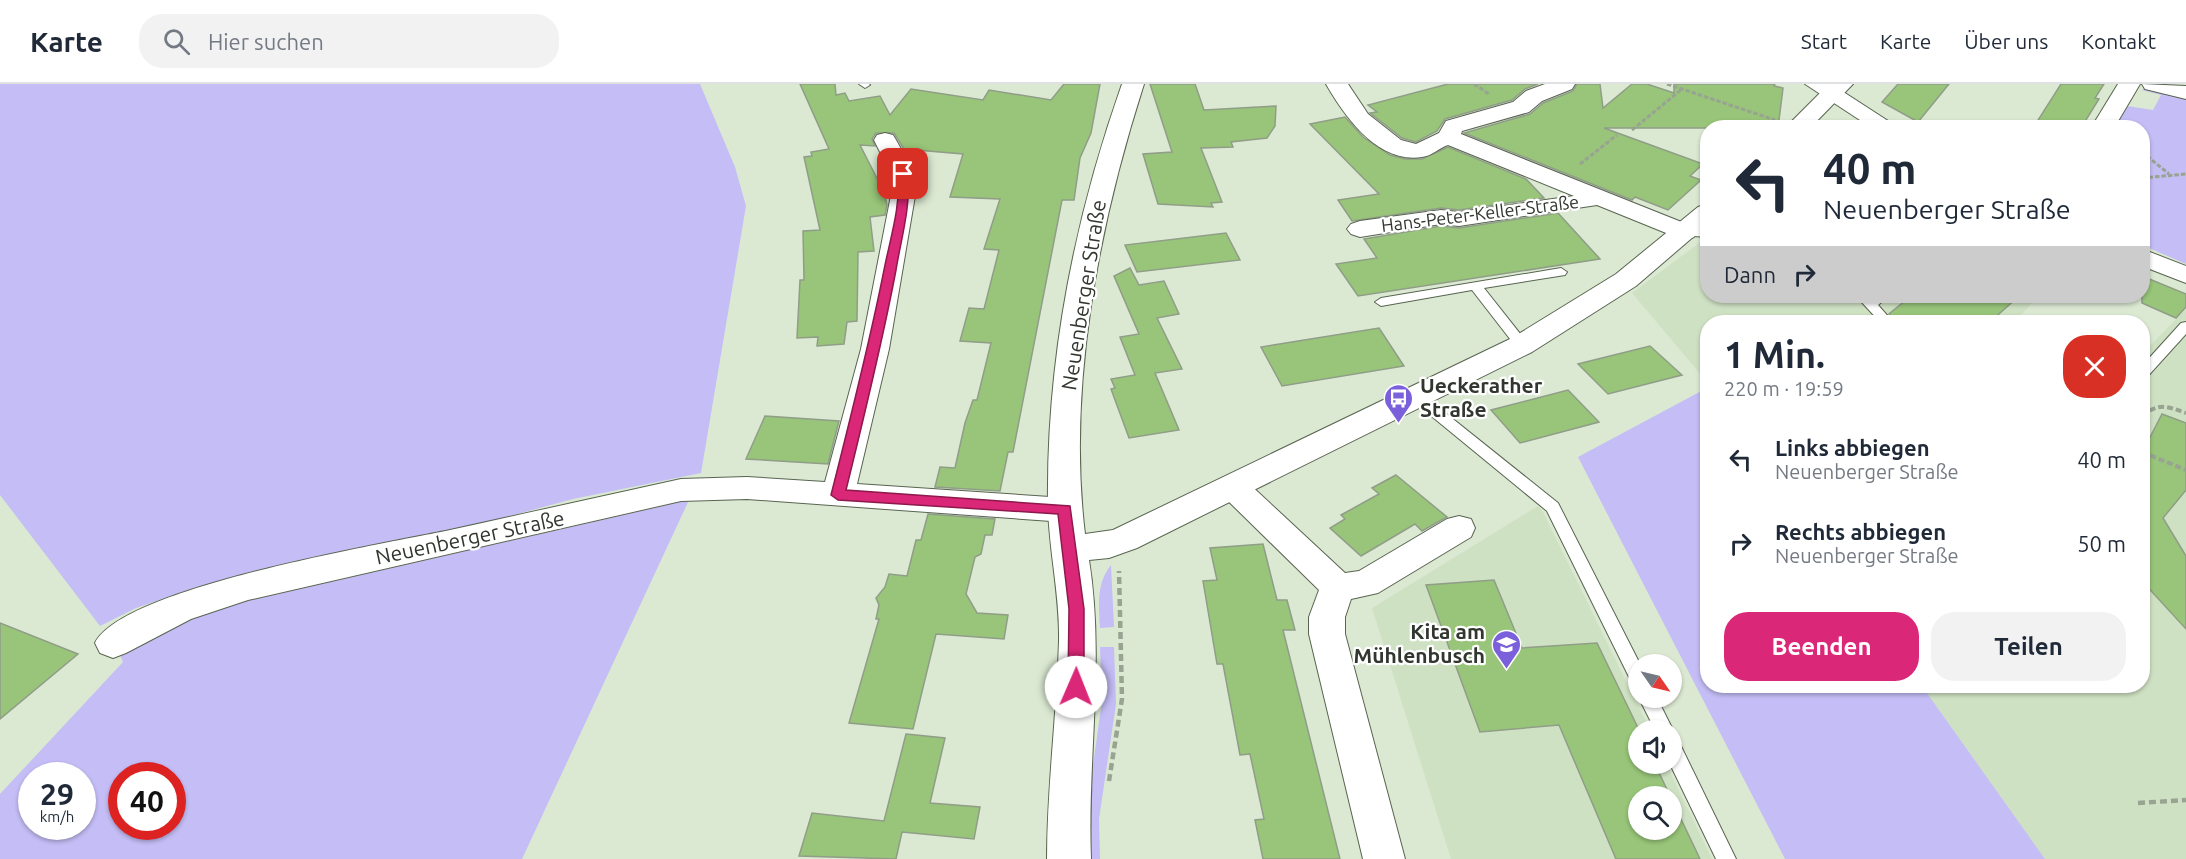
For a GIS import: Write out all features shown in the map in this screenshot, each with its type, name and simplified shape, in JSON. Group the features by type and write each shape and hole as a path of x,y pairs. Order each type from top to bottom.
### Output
{"street":[{"name":"Neuenberger Straße","path":"1069,859 1067,813 1075,701 1077,609 1065,510 1064,433 1084,274 1109,156 1133,84"},
{"path":"1337,84 1350,107 1371,131 1398,146 1420,151 1438,140 1450,138 1450,130 1454,126 1521,107 1534,96 1564,84"},
{"path":"2107,120 2129,84"},
{"path":"2153,84 2186,93"},
{"path":"1802,120 1830,87 1877,120"},
{"name":"Hans-Peter-Keller-Straße","path":"1450,138 1600,197 1700,225"},
{"path":"838,495 875,349 904,190 903,174 885,140"},
{"name":"Hans-Peter-Keller-Straße","path":"1360,230 1441,217 1459,219 1481,217 1578,203 1600,197"},
{"path":"1068,549 1109,545 1234,488 1522,345 1626,280 1700,225"},
{"path":"2150,260 2186,275"},
{"name":"Neuenberger Straße","path":"113,643 140,625 172,610 245,587 681,490 747,488 1065,510"},
{"path":"1234,488 1338,587 1366,584 1459,528"},
{"path":"1338,587 1327,618 1327,634 1384,859"}],"lane":[{"path":"1381,302 1561,272"},
{"path":"1475,286 1522,345"},
{"path":"1869,303 1880,315"},
{"path":"2150,365 2186,326"},
{"path":"1418,398 1553,507 1628,658"},
{"path":"1682,769 1726,859"}],"path":[{"path":"1667,84 1775,120"},
{"path":"1632,129 1682,89"},
{"name":"Hans-Peter-Keller-Straße","path":"1558,181 1617,135"},
{"path":"2150,159 2169,174"},
{"path":"2150,177 2186,174"},
{"path":"2150,409 2155,406 2170,407 2186,413"},
{"path":"2150,455 2186,470"},
{"path":"1108,792 1122,699 1118,563 1109,545"},
{"path":"2138,803 2186,800"}],"shaded area":[{"path":"0,84 700,84 735,167 746,206 701,473 573,499 480,524 194,588 136,608 100,626 0,495"},
{"path":"2146,86 2186,96 2186,264 2150,248 2150,120 2116,120 2127,106 2153,110 2161,95 2142,90"},
{"path":"1700,242 1700,303 2032,303 2021,315 1700,315 1700,374 1632,293"},
{"path":"2186,309 2186,859 2045,859 1927,693 2150,693 2150,346"},
{"path":"1700,392 1700,693 1927,693 2045,859 1785,859 1682,659 1682,654 1679,654 1578,457"},
{"path":"689,500 522,859 0,859 0,794 18,775 18,840 96,840 96,762 30,762 123,662 120,655 181,616"},
{"name":"Kita am Mühlenbusch","path":"1538,506 1628,685 1628,708 1639,708 1645,720 1628,720 1628,774 1671,774 1677,786 1628,786 1628,840 1682,840 1682,797 1712,859 1451,859 1372,608"},
{"path":"1111,565 1114,627 1100,628 1101,587"},
{"path":"1100,647 1114,647 1116,704 1099,819 1100,859 1086,859 1089,794 1102,701"}],"building":[{"path":"800,84 835,84 836,95 845,93 849,101 880,96 890,115 911,89 983,100 989,90 1051,100 1064,84 1100,84 1091,133 1080,158 1074,200 1062,200 1013,452 1008,452 1000,491 935,487 940,467 955,468 965,423 973,400 977,400 991,343 960,341 969,308 984,309 999,250 984,249 1000,199 950,197 963,154 904,149 894,133 876,133 872,139 875,146 860,145 884,192 887,205 885,215 870,217 874,251 858,252 857,321 847,322 844,344 817,346 818,337 797,338 800,280 804,280 803,231 820,230 804,157 812,156 811,152 829,149"},
{"path":"1150,84 1195,84 1204,110 1276,106 1275,126 1267,138 1231,142 1233,147 1201,148 1222,202 1211,203 1213,207 1158,204 1143,154 1172,152"},
{"path":"1448,84 1538,84 1525,89 1512,100 1445,119 1437,131 1416,142 1402,138 1370,113 1377,112 1368,105"},
{"path":"1577,84 1600,84 1603,108 1632,84 1647,84 1674,93 1674,84 1775,84 1774,86 1783,88 1779,120 1700,120 1700,128 1604,128 1700,163 1700,167 1690,176 1700,181 1668,210 1635,197 1632,200 1464,133 1530,114 1543,103 1573,91"},
{"path":"1898,84 1949,84 1920,120 1914,120 1882,102"},
{"path":"2061,84 2104,84 2095,98 2099,99 2086,120 2038,120"},
{"path":"1345,117 1363,137 1390,155 1405,159 1422,159 1448,147 1526,179 1544,198 1459,210 1441,208 1352,221 1338,200 1379,194 1310,124"},
{"path":"1558,213 1600,259 1358,296 1336,264 1377,258 1364,239 1441,226 1459,228"},
{"path":"1226,233 1240,260 1137,272 1125,245"},
{"path":"1130,268 1139,285 1164,281 1179,314 1157,318 1182,369 1155,373 1179,430 1129,438 1111,389 1115,388 1111,379 1135,375 1120,337 1139,334 1114,276"},
{"path":"2150,279 2186,294 2186,307 2176,318 2142,303 2150,303"},
{"path":"1902,303 2011,303 1998,315 1889,314"},
{"path":"1379,328 1404,366 1282,386 1261,347"},
{"path":"1650,346 1682,375 1608,394 1578,364"},
{"path":"1568,390 1599,422 1520,443 1491,410"},
{"path":"2162,414 2186,423 2186,490 2163,518 2186,556 2186,629 2150,590 2150,437"},
{"path":"765,416 839,421 828,464 746,459"},
{"path":"1396,475 1447,517 1422,531 1415,524 1361,556 1330,528 1345,519 1341,515 1379,494 1372,488"},
{"path":"928,514 995,519 992,535 985,535 981,554 975,557 966,594 977,613 1008,615 1004,639 936,634 913,729 849,723 879,619 876,619 879,605 876,598 885,587 889,574 907,576 916,540 921,540"},
{"path":"1263,544 1277,600 1287,600 1295,630 1283,630 1340,859 1263,859 1255,820 1264,819 1250,754 1240,755 1223,664 1217,664 1203,581 1217,580 1210,548"},
{"path":"1494,580 1522,648 1597,643 1634,720 1628,720 1628,774 1660,774 1665,786 1628,786 1628,840 1682,840 1682,821 1700,859 1616,859 1559,725 1480,732 1426,585"},
{"path":"0,623 78,654 0,719"},
{"path":"906,734 945,738 930,803 980,807 974,839 902,832 896,859 799,856 812,813 884,821"}],"place":[{"name":"Ueckerather Straße","path":"1399,424"},
{"name":"Kita am Mühlenbusch","path":"1506,670"}],"route":[{"path":"903,174 904,190 900,218 875,349 846,472 838,495 1065,510 1077,609 1076,687"}]}
